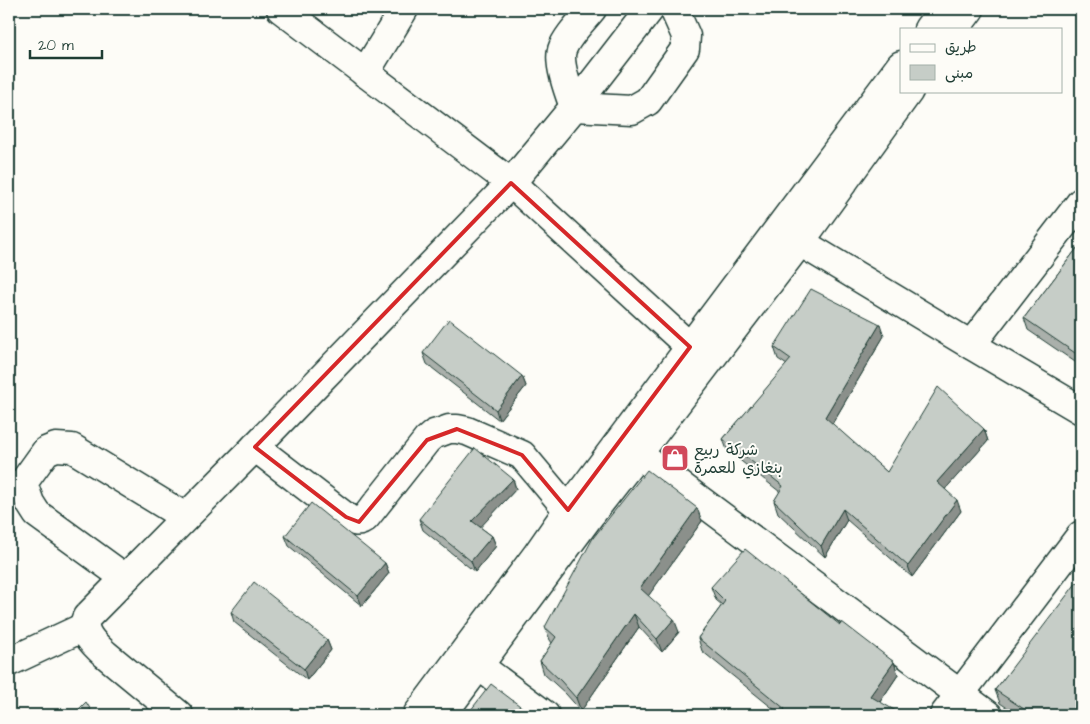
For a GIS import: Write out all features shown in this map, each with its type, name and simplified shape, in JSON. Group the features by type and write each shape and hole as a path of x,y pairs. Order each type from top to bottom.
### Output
{"main road":[{"path":"281,9 511,183 690,347"},
{"path":"365,72 404,9"},
{"path":"574,107 562,66 562,50 570,36 592,9"},
{"path":"179,715 104,654 90,638 84,627 87,617 511,183 574,107 650,9"},
{"path":"574,107 632,110 648,101 685,49 686,36 674,9"},
{"path":"929,28 943,9"},
{"path":"956,28 970,9"},
{"path":"442,715 591,514 800,242 838,169 900,67"},
{"path":"417,715 690,347 838,169 909,92"},
{"path":"971,345 1081,202"},
{"path":"800,242 1081,410"},
{"path":"255,447 346,518 359,522 366,517 427,440 434,434 449,429 467,431 522,455 568,510"},
{"path":"125,578 37,514 30,504 23,483 46,451 56,447 72,448 185,517"},
{"path":"638,454 988,715"},
{"path":"944,715 1081,535"},
{"path":"9,662 84,627"},
{"path":"479,666 545,715"}],"highlighted area":[{"path":"511,183 690,347 568,510 522,455 457,429 427,440 359,522 346,517 255,447"}],"building":[{"path":"1081,243 1081,357 1024,318"},
{"path":"811,289 880,324 825,417 887,472 938,387 984,429 937,482 957,500 908,566 843,509 821,546 774,501 783,486 723,439 791,359 774,347"},
{"path":"449,319 522,376 496,410 423,353"},
{"path":"475,448 513,479 472,521 492,536 471,561 419,519"},
{"path":"647,470 697,508 640,588 674,619 657,639 634,614 576,698 540,661 556,637 545,627 593,538"},
{"path":"311,503 385,563 358,596 285,536"},
{"path":"745,549 840,625 842,622 894,662 870,696 901,715 781,715 785,709 698,638 725,601 711,587"},
{"path":"254,582 327,640 304,669 231,612"},
{"path":"1077,582 1079,584 1081,582 1081,715 1033,715 995,690"},
{"path":"491,684 532,715 467,715"},
{"path":"86,702 94,715 73,715"},
{"path":"281,710 287,715 276,715"}],"place":[{"name":"شركة ربيع بنغازي للعمرة","path":"675,458"}]}
